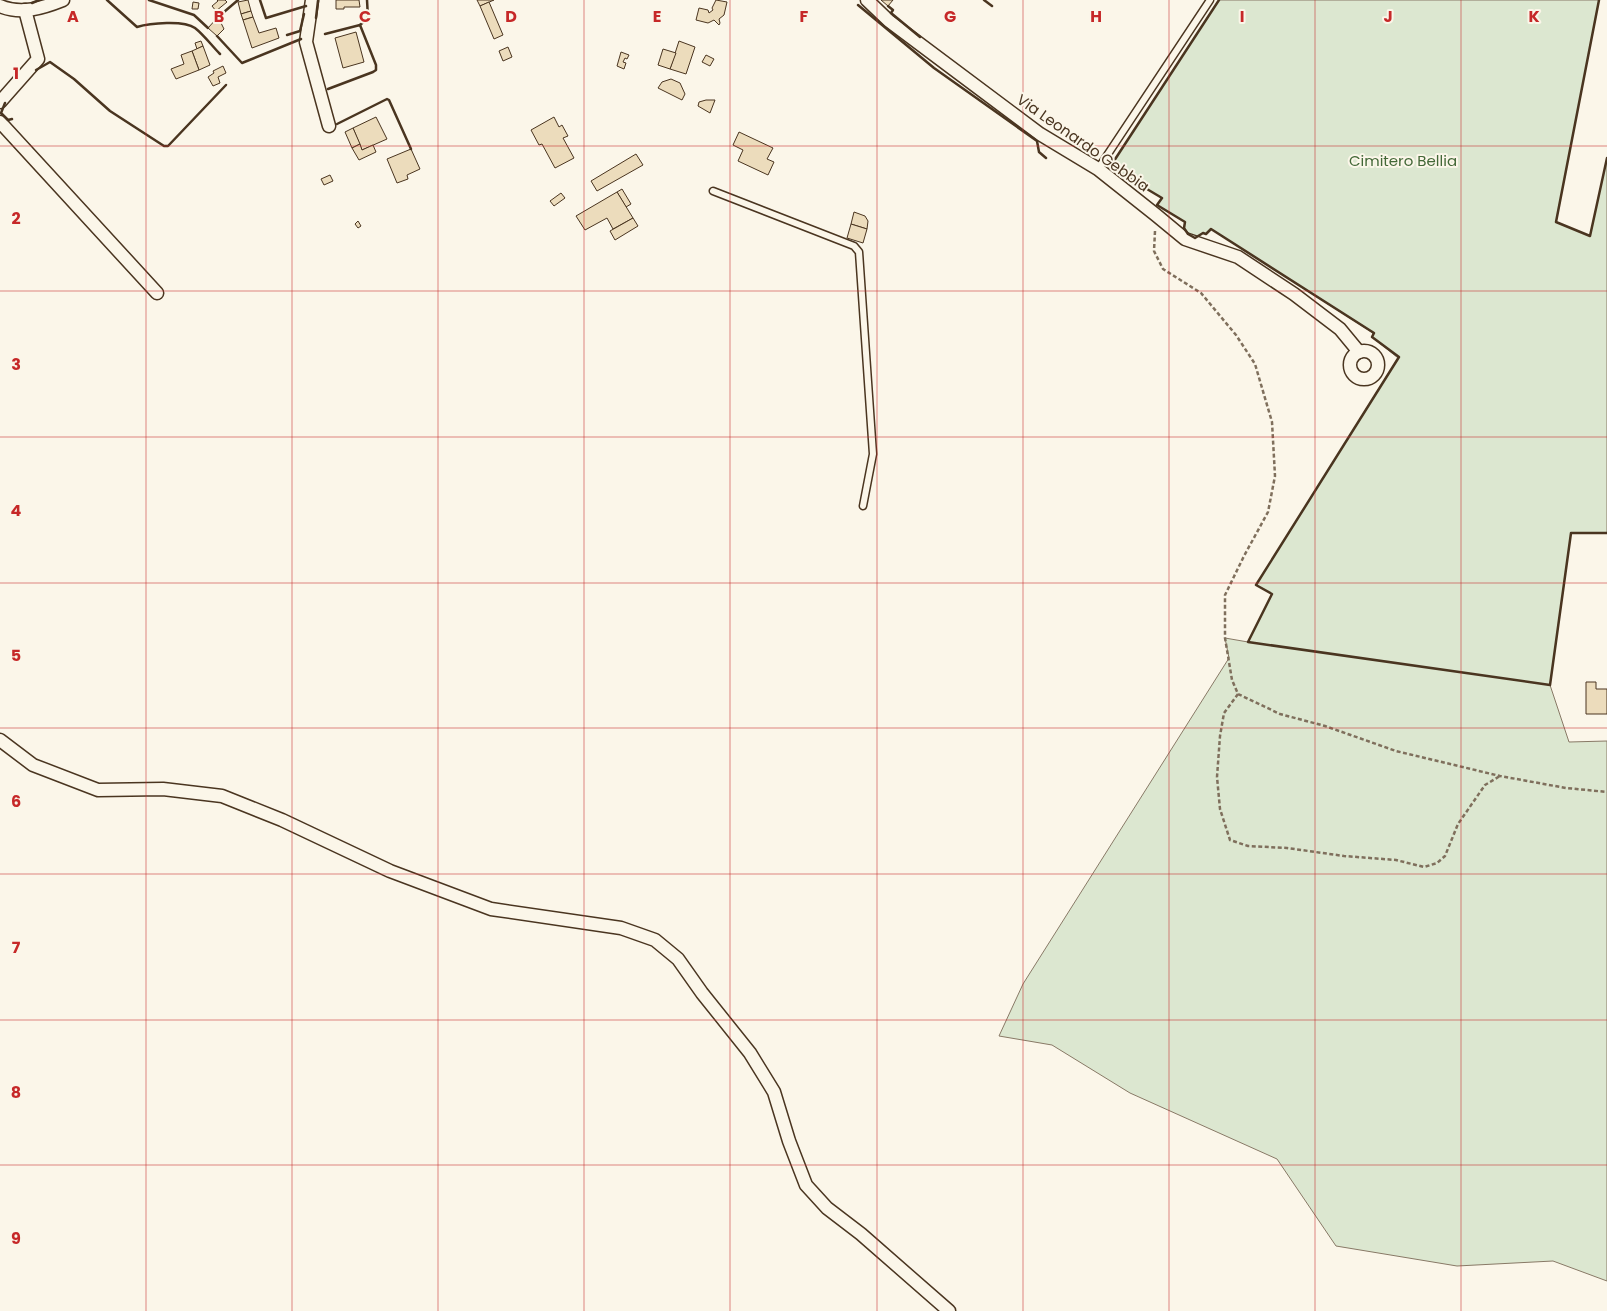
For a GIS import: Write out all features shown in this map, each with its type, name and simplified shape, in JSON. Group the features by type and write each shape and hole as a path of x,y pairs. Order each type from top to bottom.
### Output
{"street":[{"path":"0,6 9,10 25,10 40,8 63,0"},
{"path":"312,0 306,42 329,126"},
{"name":"Via Leonardo Gebbia","path":"867,0 889,21 1040,134 1098,169 1185,239 1238,257 1294,294 1340,329 1359,352"},
{"path":"0,102 38,59 25,10"},
{"path":"0,122 157,293"},
{"path":"0,740 33,765 98,790 163,789 222,796 282,820 390,871 491,909 621,928 656,940 678,959 750,1054 774,1092 789,1142 806,1185 827,1208 861,1234 949,1311"}],"lane":[{"path":"1098,169 1210,0"},
{"path":"713,191 854,246 859,252 872,454 862,506"}],"path":[{"path":"1156,214 1154,251 1163,269 1201,292 1236,335 1255,364 1272,422 1275,476 1268,512 1225,595 1225,638 1232,680 1238,694 1280,714 1325,726 1396,751 1500,776 1566,788 1607,792"},
{"path":"1238,694 1224,713 1217,777 1220,808 1230,840 1248,846 1287,848 1344,856 1396,860 1424,867 1438,863 1445,856 1458,824 1485,785 1500,776"}],"green space":[{"name":"Cimitero Bellia","path":"1219,0 1599,0 1556,222 1590,236 1607,158 1607,533 1571,533 1550,685 1569,742 1607,741 1607,1281 1553,1261 1457,1266 1336,1246 1277,1159 1130,1093 1052,1045 999,1036 1023,984 1229,658 1225,638 1248,642 1272,594 1256,585 1398,358 1372,337 1373,333 1211,229 1206,234 1203,233 1195,238 1188,234 1184,228 1185,222 1157,205 1162,198 1110,167"}],"building":[{"path":"217,0 225,0 227,2 216,11 212,6"},
{"path":"248,0 251,11 241,14 238,2"},
{"path":"336,0 359,0 360,7 336,9"},
{"path":"477,0 494,0 480,6"},
{"path":"716,0 727,2 724,15 719,19 719,25 714,20 708,23 696,20 699,8 708,10 709,13 713,10 712,8"},
{"path":"881,0 893,0 888,6"},
{"path":"193,2 199,3 198,9 192,9"},
{"path":"489,2 503,35 494,39 480,6"},
{"path":"251,11 253,17 243,20 241,14"},
{"path":"218,17 224,29 217,36 208,28"},
{"path":"253,17 259,33 276,28 279,38 252,48 243,20"},
{"path":"356,32 364,62 343,68 335,38"},
{"path":"201,41 203,46 197,49 195,43"},
{"path":"679,41 695,47 686,74 670,69"},
{"path":"203,46 210,65 199,70 192,51"},
{"path":"508,47 512,57 503,61 499,51"},
{"path":"663,49 676,53 670,69 658,65"},
{"path":"192,51 199,70 176,79 171,69 184,64 181,55"},
{"path":"621,52 629,55 623,62 626,63 624,69 617,66"},
{"path":"706,55 714,59 710,66 702,62"},
{"path":"223,66 226,73 218,77 220,83 213,86 208,77 214,73 213,71"},
{"path":"671,79 680,83 685,94 682,100 658,88 662,82"},
{"path":"715,100 710,113 698,106 699,102"},
{"path":"376,117 387,139 362,150 353,128"},
{"path":"554,117 559,127 562,125 568,136 563,138 574,158 555,168 542,144 539,145 531,130"},
{"path":"353,128 360,144 352,148 345,132"},
{"path":"739,132 773,148 767,159 774,162 768,175 738,161 743,150 733,145"},
{"path":"360,144 362,150 373,145 376,152 359,160 352,148"},
{"path":"411,149 420,169 407,175 408,179 397,183 387,159"},
{"path":"636,154 643,165 597,191 591,181"},
{"path":"330,175 333,181 324,185 321,179"},
{"path":"622,189 631,204 626,207 617,192"},
{"path":"617,192 633,218 613,229 607,218 585,230 576,216"},
{"path":"561,193 565,198 554,206 550,201"},
{"path":"854,212 865,216 868,221 867,229 851,224"},
{"path":"633,218 638,226 615,240 610,231"},
{"path":"358,221 361,226 358,228 355,224"},
{"path":"851,224 867,229 863,243 847,238"},
{"path":"1586,682 1596,682 1596,689 1607,689 1607,714 1586,714"}],"wall":[{"path":"32,3 39,0"},
{"path":"107,0 137,27 167,23 190,25 220,54"},
{"path":"149,0 194,15 208,28"},
{"path":"217,18 238,0"},
{"path":"260,0 266,18 306,6"},
{"path":"360,25 368,18 367,0"},
{"path":"984,0 992,6"},
{"path":"1219,0 1110,167 1162,198 1157,205 1185,222 1184,228 1188,234 1195,238 1203,233 1206,234 1211,229 1374,333 1372,337 1399,357 1256,585 1272,594 1248,642 1550,685 1571,533 1607,533"},
{"path":"1599,0 1556,222 1590,236 1607,158"},
{"path":"316,18 318,1"},
{"path":"858,5 934,68 1037,141 1039,152 1046,158"},
{"path":"888,6 893,10 891,13 920,37"},
{"path":"287,35 300,31 304,14"},
{"path":"325,34 360,25 376,65 376,70 373,72 328,89"},
{"path":"217,36 242,63 301,39"},
{"path":"36,70 50,62 74,79 110,111 164,146 168,146 226,85"},
{"path":"337,124 387,99 411,149"},
{"path":"5,103 1,113 8,120 12,119"}]}
